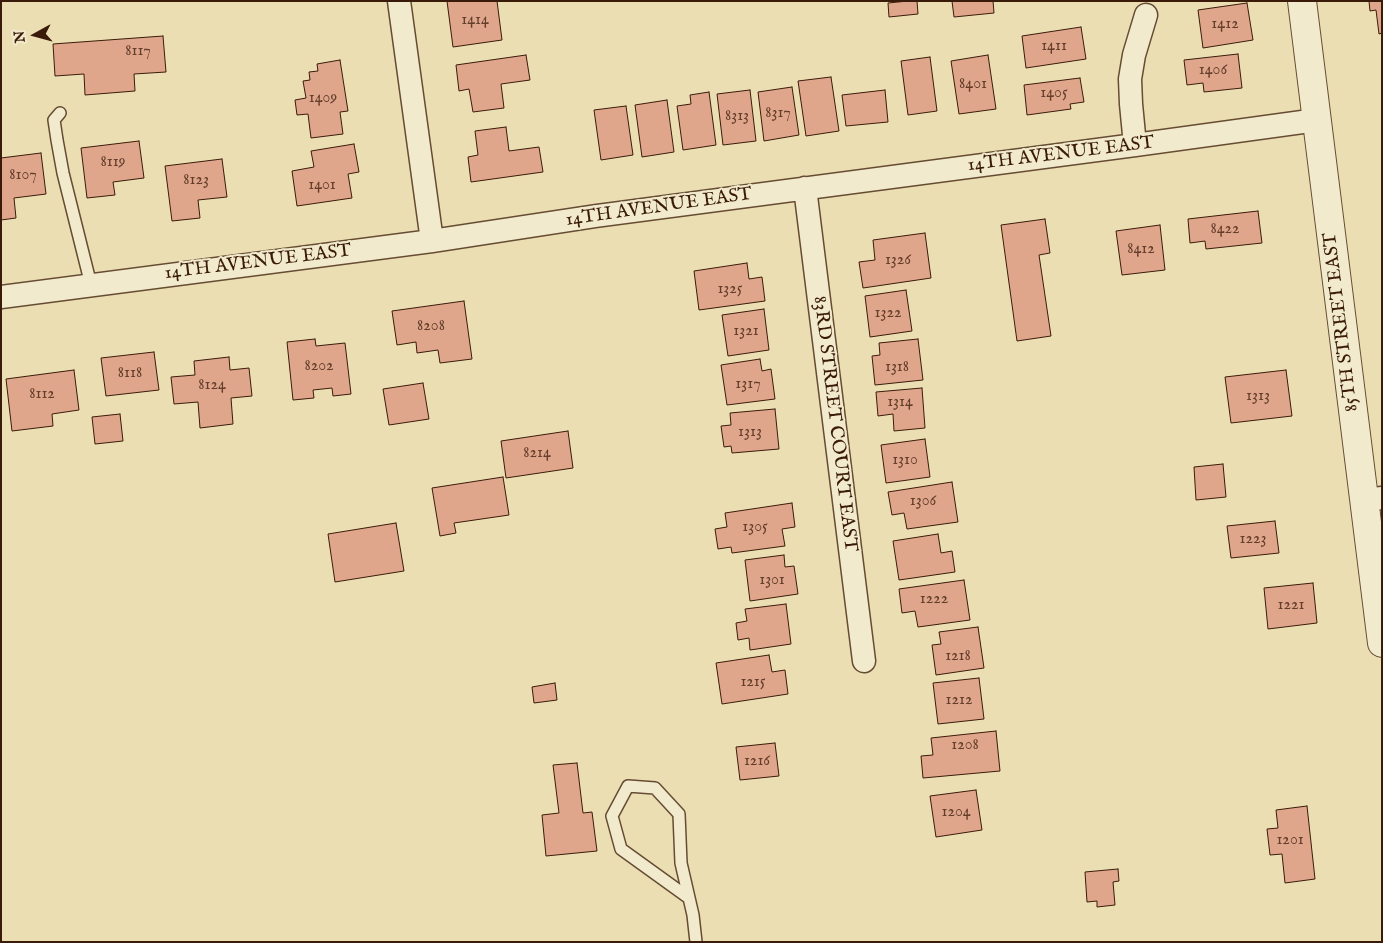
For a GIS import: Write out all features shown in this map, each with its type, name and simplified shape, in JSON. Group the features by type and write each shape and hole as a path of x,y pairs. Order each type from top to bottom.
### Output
{"street":[{"path":"398,1 432,241"},
{"name":"85TH STREET EAST","path":"1302,1 1317,120 1373,499 1382,643"},
{"path":"1135,145 1130,104 1130,79 1134,55 1146,15"},
{"name":"14TH AVENUE EAST","path":"1,297 432,241 596,216 1317,120"},
{"name":"83RD STREET COURT EAST","path":"805,188 864,661"}],"lane":[{"path":"60,113 54,120 57,140 63,173 91,285"},
{"path":"689,898 621,849 612,816 628,786 655,788 679,814 681,863 693,915 696,942"}],"building":[{"path":"447,1 497,1 502,40 453,47"},
{"path":"917,1 918,14 889,17 888,3"},
{"path":"952,1 993,1 994,13 954,17"},
{"path":"1369,1 1382,1 1382,33 1379,34 1376,10 1370,11"},
{"path":"1247,3 1253,40 1203,48 1198,10"},
{"path":"1081,27 1086,59 1026,68 1022,36"},
{"path":"163,36 166,72 134,74 135,91 85,95 84,74 55,76 53,44"},
{"path":"1238,54 1242,88 1204,92 1203,83 1187,85 1184,60"},
{"path":"526,55 530,80 501,84 504,108 473,112 469,89 459,91 456,65"},
{"path":"988,55 996,109 959,114 951,61"},
{"path":"930,57 937,111 908,115 901,61"},
{"path":"340,60 348,111 340,112 343,134 311,138 308,114 297,115 295,100 306,98 303,81 310,80 309,72 318,71 317,64"},
{"path":"831,77 839,131 806,136 798,81"},
{"path":"1080,78 1084,102 1070,104 1071,109 1027,115 1024,85"},
{"path":"792,87 799,135 764,141 758,92"},
{"path":"750,90 756,141 723,145 717,94"},
{"path":"885,90 888,122 846,126 842,95"},
{"path":"709,92 716,145 683,150 677,106 691,104 690,95"},
{"path":"667,100 674,152 642,157 635,105"},
{"path":"626,106 633,155 601,160 594,110"},
{"path":"506,127 509,151 539,147 543,172 471,182 468,157 478,155 475,131"},
{"path":"139,141 144,178 113,182 115,195 87,198 81,148"},
{"path":"354,144 359,172 348,174 352,198 297,206 292,171 314,167 311,151"},
{"path":"41,153 46,194 14,198 16,218 1,220 1,158"},
{"path":"222,159 227,197 198,200 200,218 172,221 165,166"},
{"path":"1258,211 1262,243 1206,249 1205,241 1190,243 1188,219"},
{"path":"1045,219 1050,253 1039,255 1051,336 1017,341 1001,225"},
{"path":"1160,225 1165,270 1122,275 1116,231"},
{"path":"925,233 931,278 863,288 859,262 875,260 873,240"},
{"path":"747,263 749,279 762,277 765,301 699,310 694,271"},
{"path":"906,290 912,331 870,337 865,296"},
{"path":"464,301 472,359 440,363 438,350 417,353 416,342 397,345 392,311"},
{"path":"764,309 769,350 728,356 722,315"},
{"path":"315,339 316,346 345,343 351,394 333,396 332,388 313,390 314,398 293,400 287,342"},
{"path":"918,339 923,380 875,385 872,356 880,355 879,343"},
{"path":"154,352 159,390 106,396 101,358"},
{"path":"229,357 230,370 249,368 252,396 231,398 233,424 200,428 198,402 174,404 171,377 195,375 194,361"},
{"path":"760,359 762,371 771,369 775,399 727,405 721,365"},
{"path":"74,370 79,410 52,414 53,426 12,431 6,379"},
{"path":"1286,370 1292,416 1231,423 1225,377"},
{"path":"423,383 429,419 389,425 383,389"},
{"path":"922,388 925,428 894,431 893,414 878,416 876,392"},
{"path":"775,409 779,449 732,453 731,446 724,447 721,426 731,425 730,413"},
{"path":"120,414 123,441 95,444 92,417"},
{"path":"568,431 573,468 506,478 501,441"},
{"path":"925,439 930,477 886,483 881,445"},
{"path":"1223,464 1226,497 1196,500 1194,467"},
{"path":"503,477 509,515 454,523 456,533 440,536 432,488"},
{"path":"952,482 958,522 907,529 904,513 892,515 888,492"},
{"path":"792,503 795,527 782,529 785,546 732,553 731,547 718,549 715,529 727,527 725,513"},
{"path":"1275,521 1279,553 1231,558 1227,526"},
{"path":"396,523 404,571 335,582 328,534"},
{"path":"938,534 941,553 952,551 955,572 899,580 893,541"},
{"path":"784,555 785,567 794,566 798,594 750,601 745,560"},
{"path":"964,580 970,620 918,627 915,611 902,613 899,589"},
{"path":"1313,583 1317,623 1268,629 1264,588"},
{"path":"786,604 791,644 750,650 749,638 738,640 736,623 747,621 745,609"},
{"path":"978,627 984,668 936,675 932,645 941,644 939,632"},
{"path":"769,655 772,672 785,670 788,694 722,704 716,663"},
{"path":"979,678 984,719 938,724 933,683"},
{"path":"555,683 557,700 534,703 532,687"},
{"path":"996,731 1000,771 923,778 921,756 933,755 931,738"},
{"path":"775,743 779,776 740,780 736,747"},
{"path":"577,763 583,813 592,812 597,851 546,856 542,815 559,813 553,765"},
{"path":"976,790 982,830 936,837 930,796"},
{"path":"1307,806 1315,879 1285,883 1282,854 1270,855 1267,829 1278,828 1276,810"},
{"path":"1118,869 1119,881 1113,882 1115,905 1097,907 1097,901 1087,902 1085,872"}]}
